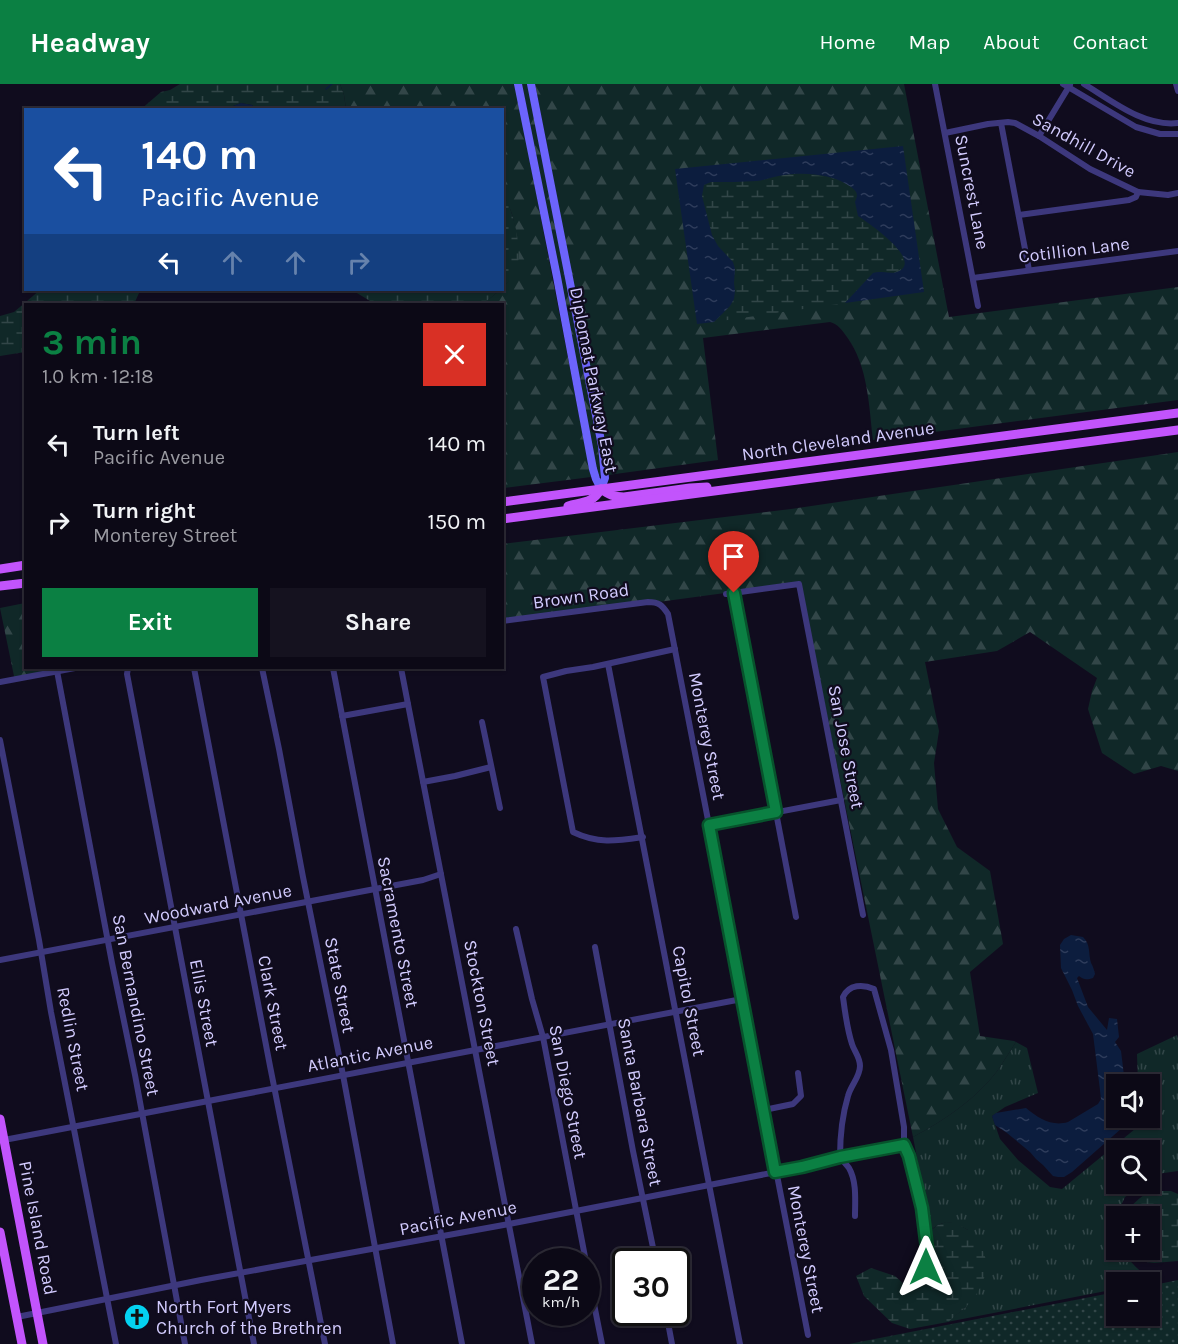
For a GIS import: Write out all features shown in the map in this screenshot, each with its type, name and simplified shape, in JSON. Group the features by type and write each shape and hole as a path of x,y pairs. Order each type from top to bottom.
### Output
{"main road":[{"name":"Diplomat Parkway East","path":"518,84 593,469 601,489"},
{"name":"Diplomat Parkway East","path":"531,84 602,446 605,478 601,489"},
{"name":"North Cleveland Avenue","path":"504,502 1178,413"},
{"name":"North Cleveland Avenue","path":"504,519 1178,430"},
{"path":"530,516 592,500 601,489 609,495 624,497 690,488 762,486"},
{"path":"0,569 24,566"},
{"path":"0,586 24,583"},
{"name":"Pine Island Road","path":"1,1124 43,1344"},
{"path":"0,1232 4,1274 22,1344"}],"street":[{"name":"Suncrest Lane","path":"935,84 978,306"},
{"path":"1084,84 1145,120 1162,124 1178,123"},
{"path":"1176,84 1178,91"},
{"path":"1039,136 1068,85 1136,127 1160,134 1178,134"},
{"name":"Sandhill Drive","path":"945,134 1001,123 1016,123 1090,169 1138,192"},
{"path":"1001,123 1029,270"},
{"path":"1019,215 1129,200 1136,197 1138,192 1168,195 1178,193"},
{"name":"Cotillion Lane","path":"973,278 1178,251"},
{"name":"San Jose Street","path":"776,812 730,593 799,584 863,915"},
{"name":"Brown Road","path":"504,621 648,602 657,602 662,605"},
{"name":"Monterey Street","path":"662,605 668,614 808,1335"},
{"path":"643,837 609,842 583,837 573,832 543,677 675,649"},
{"name":"Capitol Street","path":"608,664 740,1344"},
{"path":"0,682 69,669"},
{"name":"Ellis Street","path":"128,669 207,1101 255,1344"},
{"name":"Clark Street","path":"194,669 325,1344"},
{"name":"State Street","path":"262,669 343,1075 393,1344"},
{"name":"Sacramento Street","path":"333,669 462,1344"},
{"name":"Stockton Street","path":"401,669 532,1344"},
{"name":"San Bernandino Street","path":"57,671 185,1344"},
{"path":"342,716 408,704"},
{"path":"482,722 500,808"},
{"name":"Redlin Street","path":"0,740 116,1344"},
{"path":"423,782 491,767"},
{"path":"709,825 841,800"},
{"path":"776,812 796,917"},
{"name":"Woodward Avenue","path":"0,960 423,880 441,874"},
{"name":"San Diego Street","path":"516,929 543,1037 583,1248"},
{"name":"Santa Barbara Street","path":"595,947 653,1248"},
{"path":"855,1216 852,1176 840,1157 842,1124 860,1066 852,1045 843,997 846,990 868,986 874,989 891,1050 904,1128 904,1145 922,1208 927,1248 926,1267"},
{"name":"Atlantic Avenue","path":"4,1140 742,999"},
{"path":"764,1110 793,1104 801,1096 798,1073"},
{"name":"Pacific Avenue","path":"16,1317 509,1224 904,1145"},
{"name":"San Diego Street","path":"598,1326 602,1344"},
{"path":"669,1326 672,1344"}],"green space":[{"path":"180,84 340,84 346,108 255,108 252,105 241,103 228,108 142,108 161,92"},
{"path":"340,84 515,84 591,477 504,488 504,303 481,303 499,291 504,291 504,286 513,272 515,263 517,243 514,223 504,194 504,108 346,108"},
{"path":"522,84 528,84 598,447 601,475 598,476"},
{"path":"535,84 904,84 949,317 1178,287 1178,400 873,440 869,400 859,360 847,337 835,324 830,322 703,338 718,460 608,475 605,445"},
{"path":"804,174 842,181 854,190 858,196 855,203 858,216 894,244 903,259 904,266 893,272 873,273 845,303 714,322 733,299 735,269 712,235 702,196 704,185 711,182 761,180 783,175"},
{"path":"504,196 513,216 519,255 518,263 504,286"},
{"path":"39,291 138,291 139,293 134,303 25,303"},
{"path":"354,291 499,291 481,303 373,303"},
{"path":"24,304 24,352 0,356 0,316 14,312"},
{"path":"1178,452 1178,771 1161,766 1134,774 1102,753 1088,709 1097,678 1030,632 997,651 925,662 939,731 934,763 938,809 957,847 990,871 1003,944 970,972 980,1036 1016,1042 998,1070 980,1090 948,1116 913,1137 800,583 504,623 504,544 791,509"},
{"path":"24,603 24,669 79,669 15,681 0,608"},
{"path":"1177,1035 1178,1171 1160,1174 1160,1140 1122,1140 1135,1128 1160,1128 1160,1074 1138,1074 1137,1054"},
{"path":"1016,1042 1027,1048 1038,1093 1005,1107 992,1116 1000,1139 1018,1160 1050,1187 1062,1189 1106,1153 1106,1194 1129,1194 1125,1197 1121,1206 1106,1206 1106,1260 1129,1260 1142,1272 1106,1272 1106,1291 947,1322 966,1307 968,1230 950,1222 931,1230 913,1137 948,1116 980,1090 998,1070"},
{"path":"1171,1191 1178,1194 1178,1261 1154,1263 1139,1261 1160,1260 1160,1206 1132,1206 1146,1194"},
{"path":"946,1222 956,1223 968,1230 982,1247 987,1271 978,1292 966,1307 948,1322 910,1329 892,1323 864,1296 856,1276 871,1268 895,1276 905,1285 939,1278 931,1230"},
{"path":"1178,1280 1178,1344 849,1344 1106,1294 1106,1326 1160,1326 1160,1284"}],"water":[{"path":"241,103 252,105 255,108 228,108"},
{"path":"903,146 924,292 845,303 873,273 898,272 905,264 898,249 890,240 858,216 855,202 856,192 844,183 819,175 801,174 757,181 711,182 704,185 702,196 712,235 718,246 733,262 735,291 730,306 714,322 697,324 675,169"},
{"path":"1071,935 1083,937 1086,940 1095,974 1089,979 1079,976 1077,978 1088,1007 1107,1030 1109,1018 1117,1019 1119,1037 1115,1042 1121,1051 1124,1074 1106,1074 1106,1128 1122,1128 1072,1172 1064,1177 1058,1177 1053,1176 1030,1152 995,1125 992,1116 996,1113 1026,1108 1046,1121 1062,1123 1068,1122 1098,1104 1101,1099 1093,1034 1061,968 1060,945"}],"waterway":[{"path":"326,89 332,84"}],"place":[{"name":"North Fort Myers Church of the Brethren","path":"137,1317"}],"route":[{"path":"734,593 776,812 709,825 775,1172 904,1145 922,1208 927,1248 926,1267"}]}
